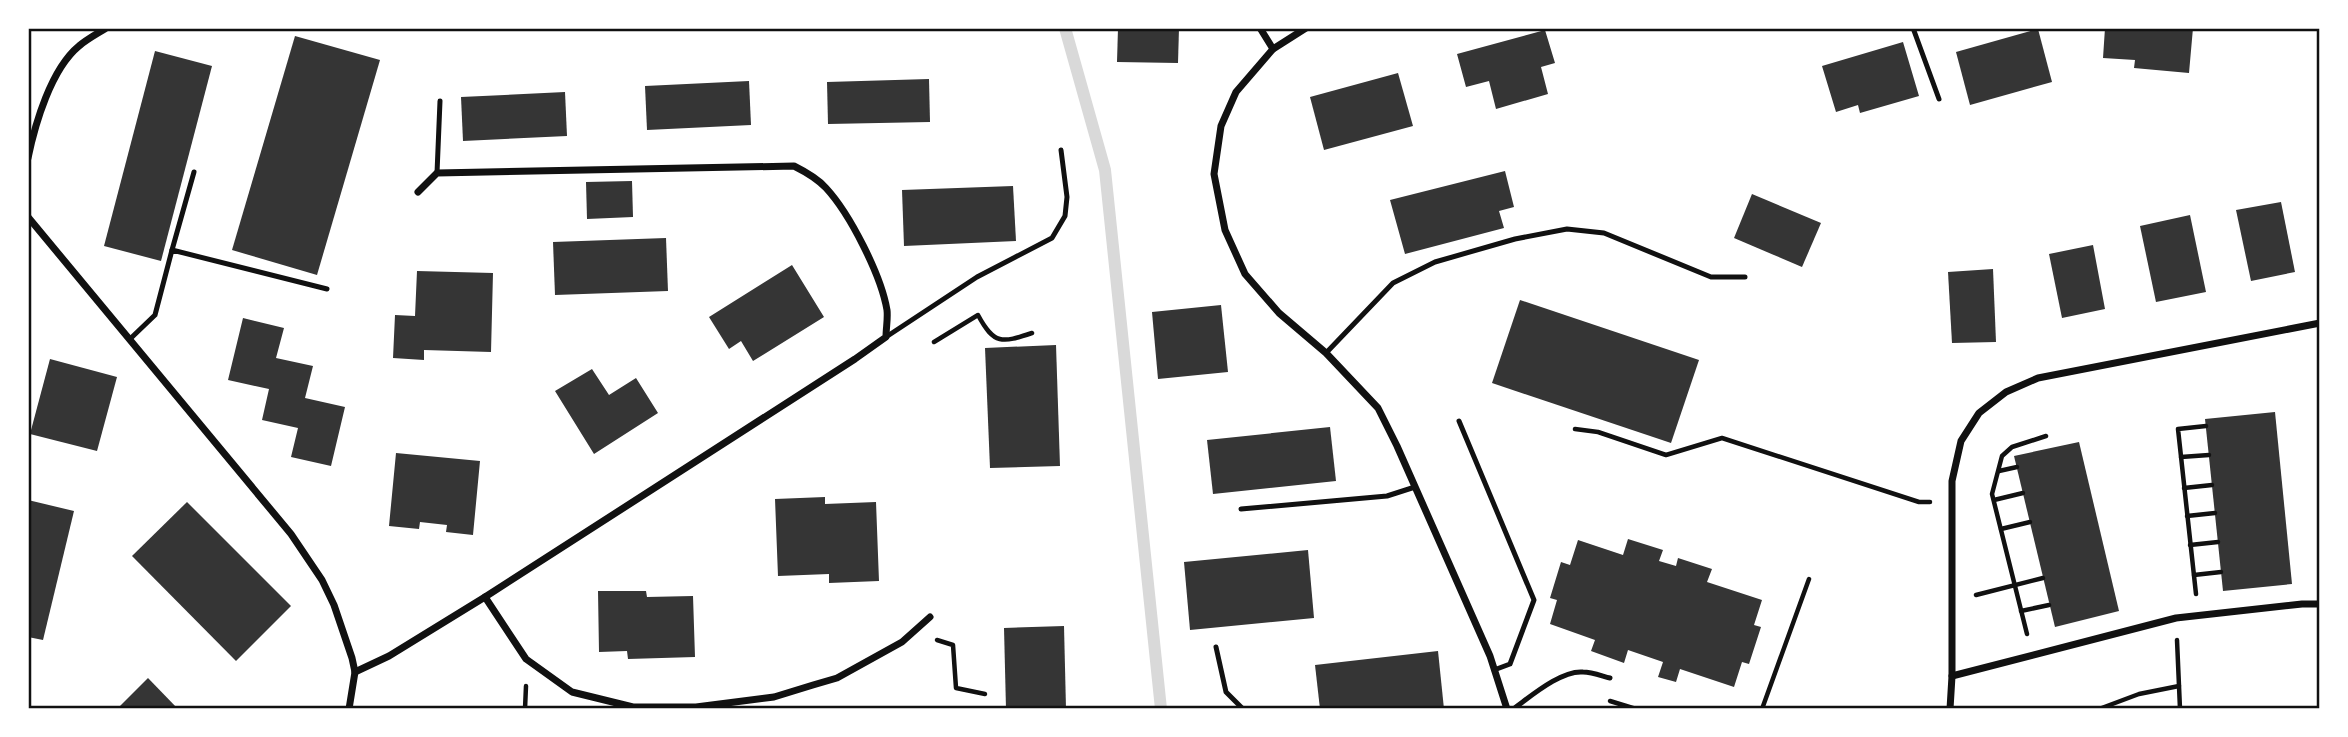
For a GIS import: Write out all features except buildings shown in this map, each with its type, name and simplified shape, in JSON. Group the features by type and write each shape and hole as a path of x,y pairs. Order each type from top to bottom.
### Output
{"street":[{"path":"28,159 54,78 77,47 106,28"},
{"path":"1260,28 1273,49"},
{"path":"1306,28 1273,49 1236,92 1221,126 1214,174 1225,230 1245,274 1279,313 1326,353 1378,408 1494,670 1507,709"},
{"path":"355,672 389,656 485,597 886,337 887,313 884,295 863,248 839,205 825,187 812,175 794,166 437,173 418,192"},
{"path":"28,217 291,534 328,593 352,658 355,672 349,709"},
{"path":"1950,709 1952,481 1961,441 1979,412 2006,392 2038,379 2320,323"},
{"path":"485,597 526,659 572,692 632,707 696,707 774,697 837,678 902,642 930,617"},
{"path":"1952,676 2176,618 2320,604"}],"lane":[{"path":"1913,28 1939,99"},
{"path":"437,173 440,101"},
{"path":"886,337 977,277 1052,238 1065,216 1067,197 1061,150"},
{"path":"130,340 155,315 194,172"},
{"path":"1326,353 1393,283 1434,262 1516,239 1567,229 1604,233 1712,276 1745,277"},
{"path":"172,250 327,289"},
{"path":"1459,421 1534,600 1510,664 1494,670"},
{"path":"1241,509 1387,496 1415,487"},
{"path":"1216,647 1226,692 1238,707 1243,709"},
{"path":"1513,709 1566,675 1581,671 1610,678"}],"path":[{"path":"934,342 978,315 990,335 998,340 1011,340 1032,333"},
{"path":"2197,598 2178,429 2206,426"},
{"path":"1575,429 1598,432 1666,454 1722,438 1919,502 1952,501"},
{"path":"2027,635 1992,494 2003,456 2012,447 2046,436"},
{"path":"2181,457 2209,455"},
{"path":"1998,471 2017,467"},
{"path":"2184,488 2212,485"},
{"path":"1994,500 2023,493"},
{"path":"2187,516 2215,513"},
{"path":"2001,529 2030,522"},
{"path":"2190,545 2218,542"},
{"path":"2194,575 2221,572"},
{"path":"1952,601 2043,578"},
{"path":"1762,709 1809,579"},
{"path":"2021,611 2049,605"},
{"path":"937,640 953,645 956,688 985,694"},
{"path":"2177,645 2180,709"},
{"path":"525,709 526,685"},
{"path":"2099,709 2138,694 2179,685"}],"waterway":[{"path":"1065,28 1105,170 1161,709"}]}
